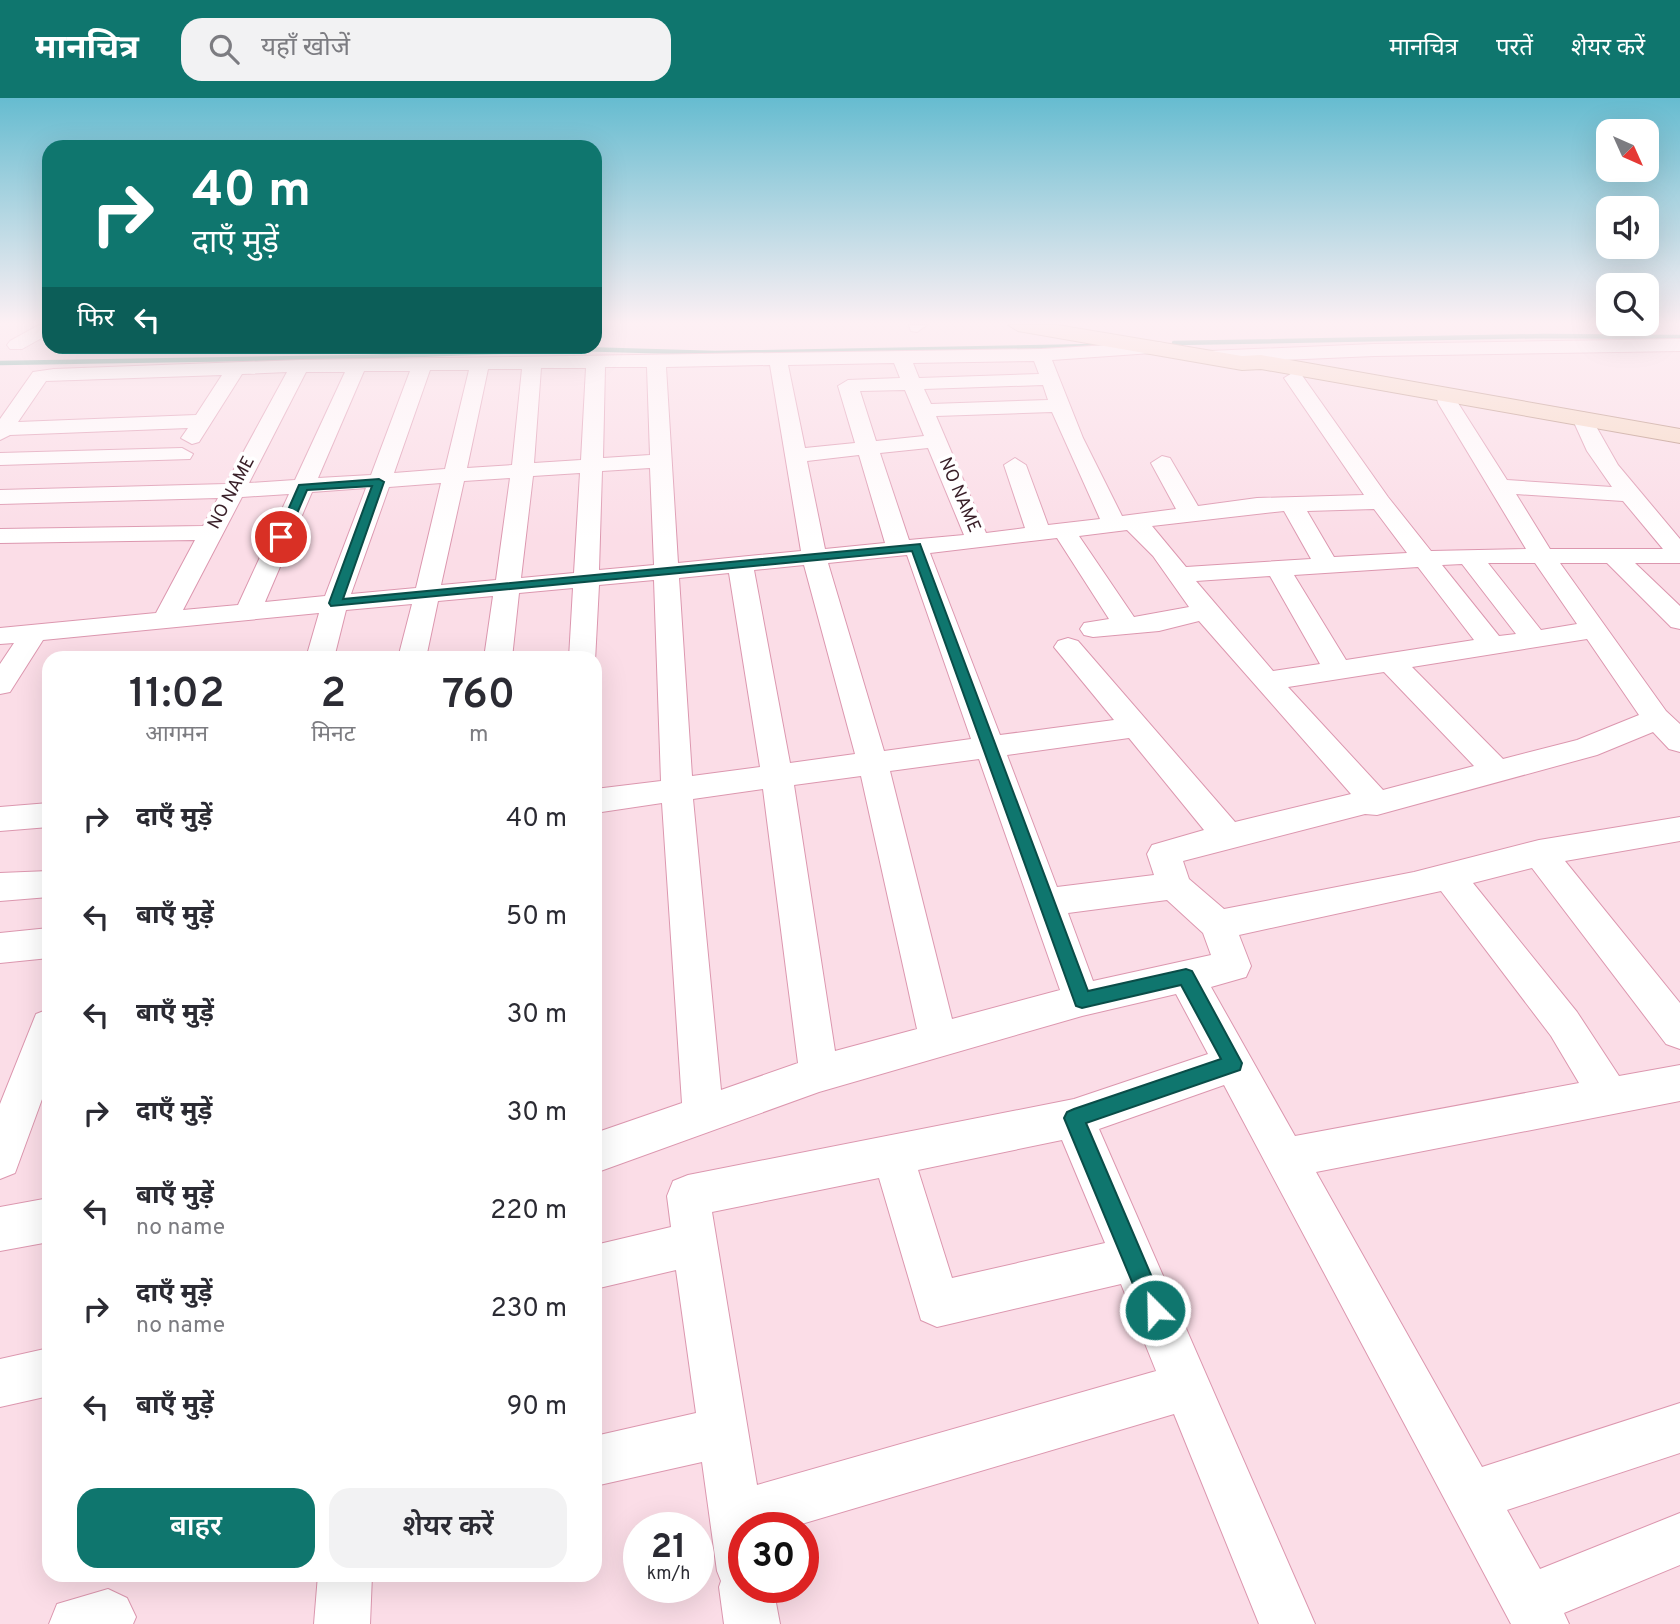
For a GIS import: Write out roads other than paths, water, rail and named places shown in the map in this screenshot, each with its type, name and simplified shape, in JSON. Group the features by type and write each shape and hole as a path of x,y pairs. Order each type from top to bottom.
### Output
{"main road":[{"path":"1433,396 1447,398"},
{"path":"1438,396 1583,423 1680,436"},
{"path":"1583,423 1680,446"}],"street":[{"path":"1,432 21,396"},
{"path":"158,493 218,396"},
{"name":"NO NAME","path":"165,620 284,396"},
{"path":"248,611 344,396"},
{"path":"322,651 335,603 411,396"},
{"path":"414,651 472,396"},
{"path":"499,651 529,396"},
{"path":"583,651 594,396"},
{"path":"657,396 677,790 703,1115"},
{"path":"786,396 814,557 873,763 938,1039"},
{"path":"851,396 869,448 988,747 1082,1000"},
{"name":"NO NAME","path":"0,635 978,541 917,396"},
{"path":"1057,396 1123,523 1149,534 1156,548 1206,611 1377,803"},
{"path":"1307,396 1380,502 1494,648"},
{"path":"1447,398 1542,555 1656,718 1680,742"},
{"path":"923,410 1061,406"},
{"path":"1,432 203,421"},
{"path":"1583,423 1632,495 1680,555"},
{"path":"798,455 936,441"},
{"path":"0,458 182,454"},
{"path":"0,497 233,491 522,473 658,461"},
{"path":"1161,463 1191,513"},
{"path":"1015,465 1051,532 1125,624"},
{"path":"1498,486 1632,495"},
{"path":"978,541 1191,513 1292,505 1380,502"},
{"path":"1292,505 1326,564"},
{"path":"0,536 211,533"},
{"path":"1178,575 1469,556 1680,555"},
{"path":"1469,556 1536,641"},
{"path":"1613,556 1680,621"},
{"path":"740,564 777,776 819,1074"},
{"path":"1277,568 1338,670"},
{"path":"1093,629 1159,622 1206,611"},
{"path":"1267,681 1494,648 1594,630"},
{"path":"0,685 35,632"},
{"path":"1068,647 1228,836"},
{"path":"1391,662 1496,770"},
{"path":"602,1151 819,1074 938,1039 1082,1000 1233,966 1218,925 1174,886 1164,854 1365,802 1377,803 1586,748 1607,737 1629,733 1656,718"},
{"path":"602,800 1136,727"},
{"path":"4,824 42,816"},
{"path":"1218,925 1448,876 1539,853 1680,829"},
{"path":"1539,853 1680,1032"},
{"path":"1448,876 1564,1024 1609,1096"},
{"path":"0,887 42,884"},
{"path":"1046,902 1174,886"},
{"path":"0,948 42,944"},
{"path":"1186,977 1535,1612 1680,1539"},
{"path":"0,1159 14,1085 42,1039"},
{"path":"735,1512 688,1196 1074,1118 1233,1063"},
{"path":"1285,1158 1680,1083"},
{"path":"1074,1118 1287,1624"},
{"path":"893,1155 937,1304 1133,1259"},
{"path":"0,1229 42,1221"},
{"path":"602,1266 695,1242"},
{"path":"0,1383 42,1374"},
{"path":"753,1512 1187,1386"},
{"path":"1471,1496 1680,1428"},
{"path":"602,1459 723,1432"},
{"path":"342,1624 345,1582"},
{"path":"749,1603 752,1624"}]}
